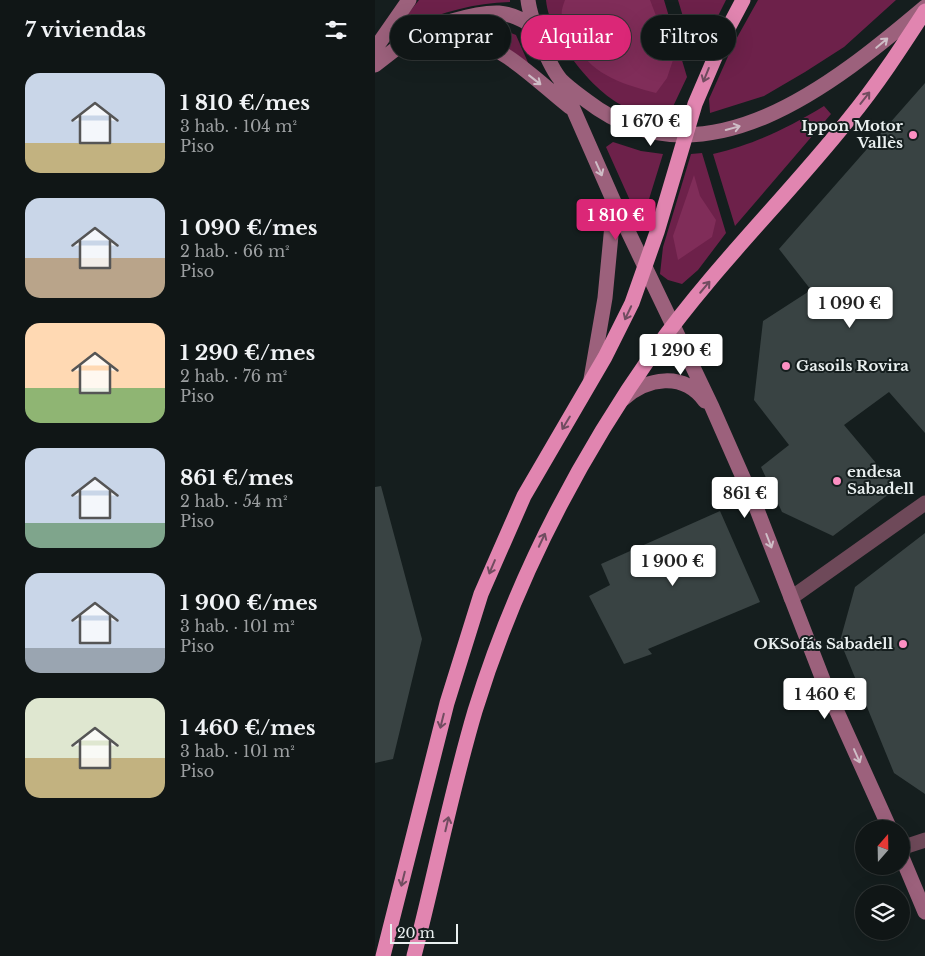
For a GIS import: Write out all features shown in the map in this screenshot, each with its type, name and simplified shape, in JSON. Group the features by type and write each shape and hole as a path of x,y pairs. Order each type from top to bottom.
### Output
{"highway":[{"path":"383,956 447,702 481,594 524,496 621,328 645,268 685,136 713,58 743,0"},
{"path":"414,956 464,750 503,631 554,514 587,454 674,325 848,120 875,85 925,11"}],"main road":[{"path":"375,49 409,0"},
{"path":"528,0 532,15"},
{"path":"559,79 593,106 616,119 650,132 685,136 722,131 770,116 863,59 925,7"},
{"path":"477,15 499,13 506,15"},
{"path":"375,64 390,53"},
{"path":"510,60 572,109"},
{"path":"550,60 614,202 716,416 756,507 825,685 886,820"},
{"path":"591,381 605,298 614,202"},
{"path":"622,400 633,390 646,384 668,380 677,381 693,388 700,394 716,416"},
{"path":"910,874 924,906"}],"street":[{"path":"791,598 925,503"},
{"path":"910,845 925,840"}],"shaded area":[{"path":"419,0 510,0 510,2 484,4 438,15 407,15"},
{"path":"546,0 664,0 668,15 641,15 641,60 682,60 687,77 669,115 631,109 617,103 603,93 574,60 631,60 631,15 549,15"},
{"path":"565,0 650,0 656,15 641,15 641,60 673,60 667,78 656,93 622,83 602,72 587,60 631,60 631,15 562,15"},
{"path":"678,0 726,0 718,15 682,15"},
{"path":"758,0 896,0 844,47 805,72 764,96 710,113 709,99 726,60 736,60 736,39"},
{"path":"511,33 516,35 521,46 521,60 527,60 533,74 511,53"},
{"path":"824,106 831,114 735,226 713,154 744,145 771,134 797,122"},
{"path":"613,142 641,151 663,154 641,225 606,147"},
{"path":"702,153 726,233 698,270 682,284 668,280 660,274 663,247 691,154"},
{"path":"694,175 700,196 716,220 712,237 678,260 673,236"}],"building":[{"path":"925,83 925,433 889,392 844,425 897,488 833,536 782,512 761,467 789,445 754,400 763,321 811,290 779,249"},
{"path":"381,486 422,639 393,759 375,763 375,487"},
{"path":"720,511 760,602 648,649 652,654 624,664 589,596 610,585 601,564"},
{"path":"925,533 925,794 894,773 840,641 855,587"}],"place":[{"name":"Ippon Motor Vallès","path":"913,135"},
{"name":"Gasoils Rovira","path":"786,366"},
{"name":"endesa Sabadell","path":"837,481"},
{"name":"OKSofás Sabadell","path":"903,644"}]}
